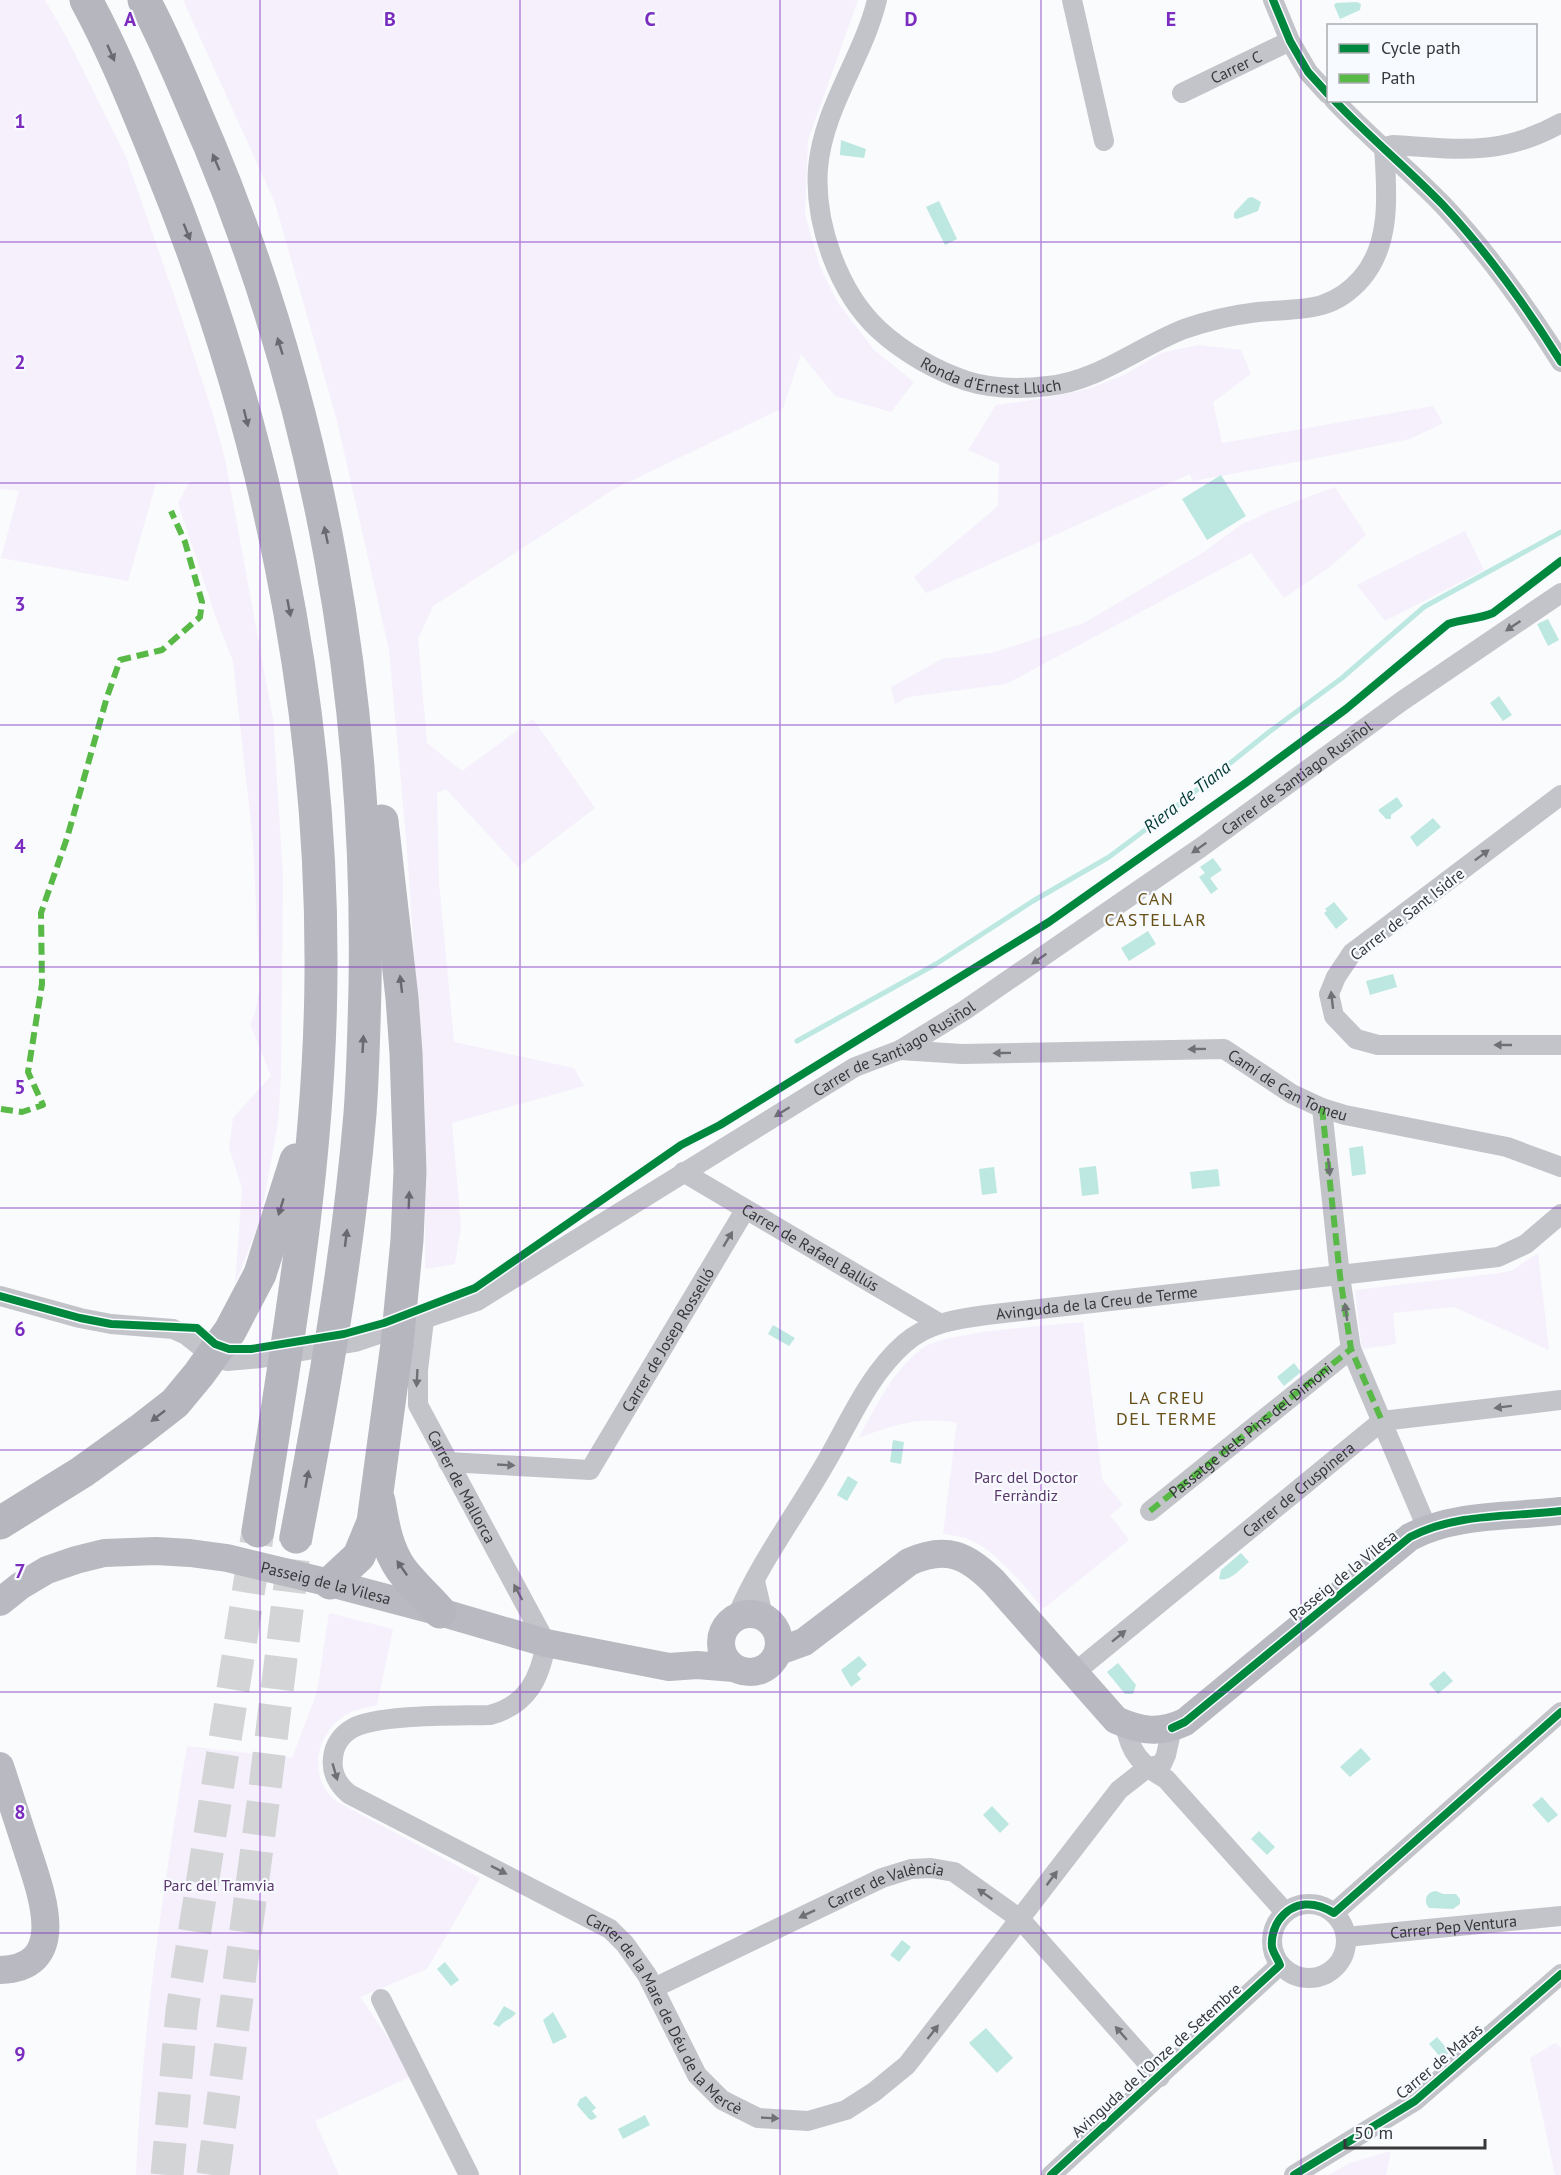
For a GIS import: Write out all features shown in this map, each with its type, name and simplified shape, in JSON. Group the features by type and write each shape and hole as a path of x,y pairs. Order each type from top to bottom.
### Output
{"highway":[{"path":"86,0 142,121 191,243 241,399 272,524 295,638 316,821 321,976 311,1164 294,1305 258,1531"},
{"path":"144,0 169,52 226,187 286,366 329,546 358,762 364,848 366,938 360,1110 353,1186 330,1360 296,1537"},
{"path":"330,1583 359,1556 373,1522 404,1279 410,1171 409,1109 402,999 376,784 348,676"},
{"path":"0,1523 82,1472 140,1431 175,1403 199,1374 230,1331 260,1274 316,1091"},
{"path":"378,1492 384,1527 391,1550 402,1569 441,1612"}],"street":[{"name":"Ronda d'Ernest Lluch","path":"877,0 861,46 831,114 823,141 818,167 818,202 827,241 842,280 859,306 879,330 912,355 969,382 1010,388 1049,386 1092,375 1152,343 1202,323 1258,312 1302,311 1321,306 1341,296 1361,279 1378,253 1384,228 1383,147"},
{"path":"1072,0 1104,141"},
{"path":"1273,0 1290,41 1308,72 1327,92"},
{"name":"Carrer C","path":"1182,93 1290,41"},
{"path":"1336,102 1442,204 1476,242 1531,314 1561,362"},
{"path":"1383,147 1393,145 1472,150 1493,148 1528,139 1561,123"},
{"name":"Ronda d'Ernest Lluch","path":"1357,124 1385,201"},
{"name":"Carrer de Santiago Rusiñol","path":"0,1296 111,1324 173,1329 186,1335 210,1354 227,1361 307,1351 355,1342 477,1301 855,1067 900,1050 965,1010 1200,848 1402,701 1561,593"},
{"name":"Carrer de Sant Isidre","path":"1561,795 1352,953 1336,977 1329,994 1334,1016 1356,1039 1378,1045 1561,1045"},
{"name":"Camí de Can Tomeu","path":"900,1050 962,1054 1224,1048 1292,1094 1322,1108 1345,1115 1507,1147 1561,1167"},
{"path":"1322,1108 1340,1276 1351,1349 1427,1528"},
{"name":"Carrer de Rafael Ballús","path":"683,1173 939,1323"},
{"name":"Carrer de Josep Rosselló","path":"448,1462 590,1470 745,1210"},
{"name":"Avinguda de la Creu de Terme","path":"755,1629 755,1581 823,1468 867,1388 904,1344 939,1323 986,1315 1498,1257 1526,1244 1561,1214"},
{"name":"Carrer de Mallorca","path":"424,1320 418,1370 418,1405 546,1644"},
{"name":"Passatge dels Pins del Dimoni","path":"1150,1512 1351,1349"},
{"path":"1382,1421 1561,1400"},
{"name":"Carrer de Cruspinera","path":"1074,1673 1382,1421"},
{"name":"Passeig de la Vilesa","path":"1162,1729 1185,1722 1410,1537 1427,1528 1465,1519 1561,1510"},
{"name":"Passeig de la Vilesa","path":"0,1602 46,1570 76,1560 104,1553 190,1552 226,1558 330,1583 441,1612 546,1644 669,1667 697,1665 734,1668 743,1671 761,1670 775,1659 755,1629"},
{"path":"657,1664 755,1629 821,1628 909,1562 938,1553 956,1556 977,1565 1116,1720 1134,1728 1162,1729 1166,1755 1158,1770"},
{"path":"734,1668 723,1653 721,1644 755,1629"},
{"name":"Carrer de la Mare de Déu de la Mercè","path":"546,1644 538,1675 530,1689 517,1703 490,1715 402,1718 359,1725 344,1734 339,1741 333,1756 334,1773 349,1794 610,1929 637,1960 654,1988 697,2075 722,2100 758,2118 808,2121 846,2110 874,2092 907,2065 1119,1790 1158,1770"},
{"path":"1334,1913 1561,1712"},
{"path":"1125,1724 1128,1738 1137,1756 1158,1770 1285,1912"},
{"path":"0,1766 41,1895 46,1929 44,1942 33,1960 12,1970 0,1970"},
{"name":"Carrer de València","path":"654,1988 882,1878 911,1869 931,1868 954,1872 1020,1919 1160,2077"},
{"path":"1310,1904 1323,1906 1334,1913 1342,1924 1346,1938 1344,1953 1336,1966 1323,1975 1308,1978 1293,1974 1280,1965 1272,1947 1274,1928 1285,1912 1297,1905 1310,1904"},
{"name":"Carrer Pep Ventura","path":"1346,1938 1561,1916"},
{"name":"Avinguda de l'Onze de Setembre","path":"1051,2175 1280,1965"},
{"name":"Carrer de Matas","path":"1294,2175 1415,2101 1561,1974"},
{"path":"381,1999 470,2175"}],"green space":[{"path":"0,0 45,0 67,38 126,157 177,304 225,459 273,719 283,876 281,1076 278,1122 261,1217 235,1285 242,1188 229,1148 233,1118 271,1076 250,1024 255,1013 260,987 253,841 233,661 216,618 178,503 190,481 156,483 128,581 1,558 19,491 0,489"},
{"path":"183,0 858,0 808,140 805,214 820,267 838,303 874,350 914,382 891,412 835,396 801,354 783,408 614,489 433,606 418,639 427,743 462,771 533,719 595,808 518,867 446,789 437,793 439,881 454,1042 574,1068 584,1086 452,1123 461,1226 455,1264 425,1269 425,1107 406,837 389,650 337,421 275,203"},
{"path":"1198,345 1241,350 1251,374 1213,402 1222,443 1433,406 1443,423 1410,439 1323,457 1193,481 1190,474 926,593 914,577 998,506 999,464 968,450 996,405 1088,389 1124,375 1161,353"},
{"path":"1335,487 1366,535 1331,566 1284,598 1251,553 1006,684 908,697 895,704 891,687 942,659 992,653 1084,623 1204,552 1239,526 1268,512"},
{"path":"1465,531 1484,570 1385,621 1357,585"},
{"path":"1538,1253 1549,1350 1454,1307 1393,1313 1396,1344 1362,1349 1355,1290 1500,1273 1513,1270"},
{"name":"Parc del Doctor Ferràndiz","path":"1083,1322 1102,1479 1123,1505 1110,1515 1129,1540 1043,1609 1012,1572 984,1548 967,1539 943,1534 957,1423 919,1421 883,1429 859,1438 894,1378 923,1348 935,1342 975,1333"},
{"name":"Parc del Tramvia","path":"329,1613 393,1629 377,1705 342,1717 325,1737 320,1748 319,1774 323,1786 337,1801 480,1878 427,1969 360,1997 414,2075 315,2121 339,2175 136,2175 148,2013 187,1746 292,1758 317,1692"},
{"path":"1555,2043 1561,2048 1561,2175 1555,2175 1530,2058"},
{"path":"1391,2151 1386,2175 1328,2175 1350,2163"}],"shaded area":[{"path":"1357,2 1361,4 1360,10 1340,19 1334,5 1336,3"},
{"path":"841,140 866,149 864,158 840,155"},
{"path":"1252,197 1261,202 1258,211 1234,218 1234,213 1248,198"},
{"path":"939,201 957,239 945,245 926,207"},
{"path":"1221,475 1246,516 1207,540 1182,499"},
{"path":"1548,619 1559,640 1548,646 1537,624"},
{"path":"1499,696 1512,715 1503,721 1490,703"},
{"path":"1397,797 1403,806 1391,815 1391,819 1386,819 1378,810"},
{"path":"1433,818 1441,827 1417,847 1410,837"},
{"path":"1213,858 1222,870 1210,878 1218,889 1211,894 1199,877 1205,873 1200,867"},
{"path":"1334,902 1348,919 1336,929 1324,913 1327,911 1325,909"},
{"path":"1148,931 1156,944 1129,961 1121,948"},
{"path":"1393,974 1397,987 1370,995 1366,981"},
{"path":"1363,1146 1366,1174 1352,1176 1349,1148"},
{"path":"1096,1166 1099,1194 1082,1196 1079,1168"},
{"path":"994,1167 997,1193 982,1195 979,1169"},
{"path":"1218,1169 1220,1186 1192,1189 1190,1172"},
{"path":"773,1325 795,1338 789,1346 768,1334"},
{"path":"1294,1363 1301,1372 1284,1386 1277,1377"},
{"path":"893,1440 904,1442 901,1464 890,1462"},
{"path":"848,1476 858,1482 847,1501 837,1495"},
{"path":"1241,1553 1249,1562 1231,1577 1219,1579 1221,1570"},
{"path":"859,1656 867,1665 857,1674 861,1679 851,1687 841,1670"},
{"path":"1118,1663 1136,1685 1133,1694 1125,1694 1107,1672"},
{"path":"1444,1671 1453,1681 1438,1694 1429,1684"},
{"path":"1361,1748 1371,1759 1350,1777 1340,1767"},
{"path":"1542,1797 1558,1815 1548,1823 1532,1805"},
{"path":"992,1806 1009,1824 1000,1833 983,1815"},
{"path":"1259,1831 1275,1847 1267,1855 1251,1839"},
{"path":"1436,1891 1443,1894 1456,1894 1460,1899 1460,1904 1453,1909 1429,1908 1426,1897"},
{"path":"902,1940 911,1947 899,1962 890,1955"},
{"path":"445,1962 459,1980 451,1986 437,1969"},
{"path":"504,2006 516,2013 499,2027 493,2024"},
{"path":"553,2012 567,2037 553,2044 543,2020"},
{"path":"986,2028 1013,2058 997,2073 969,2043"},
{"path":"1437,2037 1450,2052 1442,2059 1429,2044"},
{"path":"586,2096 596,2108 592,2111 597,2117 592,2120 577,2105 580,2099"},
{"path":"645,2115 650,2125 623,2139 618,2129"}],"waterway":[{"name":"Riera de Tiana","path":"797,1041 936,964 1033,901 1109,857 1342,678 1424,607 1561,532"}],"tunnel":[{"path":"167,2175 182,2011 258,1531"},
{"path":"213,2175 296,1537"}],"marked path":[{"path":"1,1109 22,1112 43,1105 28,1072 42,984 41,913 67,838 107,697 120,660 162,650 200,617 202,602 185,542 171,511"},
{"path":"1322,1108 1340,1276 1351,1349 1382,1421"},
{"path":"1150,1511 1351,1349"}],"cycle path":[{"path":"1273,0 1290,41 1308,72 1327,93"},
{"path":"1336,102 1460,223 1506,280 1561,362"},
{"path":"0,1296 111,1324 197,1328 215,1344 229,1349 251,1349 344,1334 384,1323 475,1288 681,1145 720,1125 1049,922 1346,709 1448,624 1493,613 1561,561"},
{"path":"1172,1728 1185,1722 1410,1537 1428,1529 1465,1520 1561,1511"},
{"path":"1051,2175 1280,1965 1272,1940 1276,1926 1285,1913 1305,1904 1320,1906 1334,1913 1561,1712"},
{"path":"1294,2175 1415,2101 1561,1974"}],"district":[{"name":"CAN CASTELLAR","path":"1156,909"},
{"name":"LA CREU DEL TERME","path":"1167,1408"}]}
